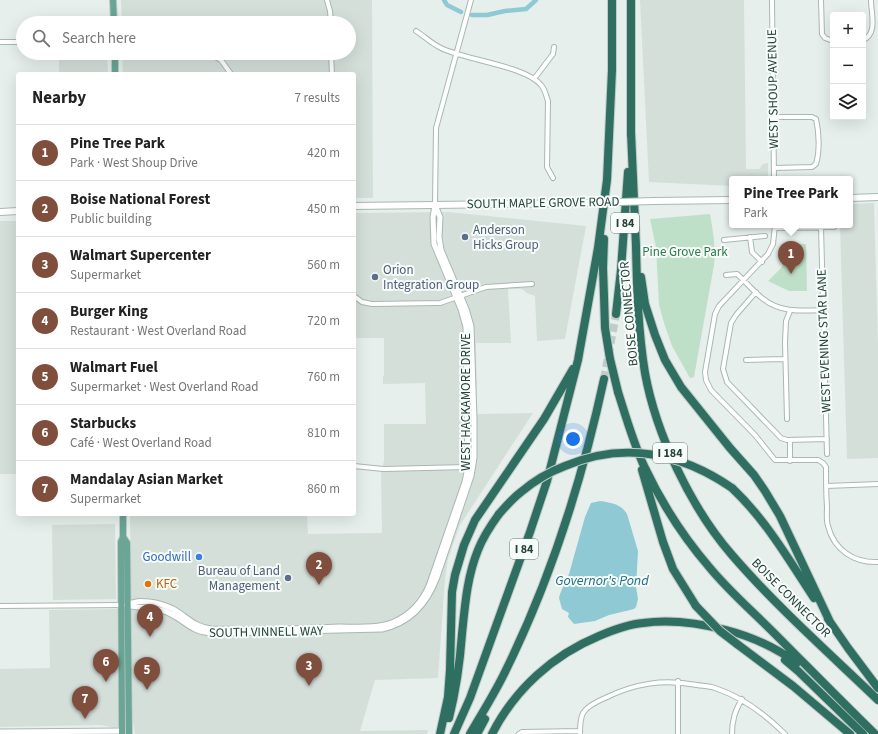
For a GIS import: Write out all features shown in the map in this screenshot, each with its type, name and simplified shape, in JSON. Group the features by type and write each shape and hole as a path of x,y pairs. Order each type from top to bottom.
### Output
{"highway":[{"name":"I 84","path":"454,734 470,698 547,481 578,360 598,248 607,180 612,70 612,0"},
{"name":"I 84","path":"616,314 621,270 631,132 630,0"},
{"name":"BOISE CONNECTOR","path":"631,132 638,314 646,375 653,404 662,433 674,462 704,516 731,554 764,590 878,700"},
{"name":"BOISE CONNECTOR","path":"607,180 603,268 605,328 610,359 618,392 634,442 644,466 667,508 692,546 710,569 875,734"},
{"path":"636,246 645,304 665,360 681,387 730,448 754,475 765,491 780,516 830,622"},
{"path":"440,734 443,726 449,690 452,592 455,575 464,545 475,520 544,419 578,360"},
{"name":"I 84","path":"470,734 503,677 537,599 564,529 594,428 604,379"},
{"path":"634,442 663,542 673,569 696,606 720,631 793,686 850,734"},
{"path":"443,734 447,727 454,700 459,670 468,581 478,549 487,532 500,514 521,491 542,477 574,462 592,456 613,453 633,452 676,460 714,475 732,488 748,504 766,526 830,622 878,688"},
{"path":"492,734 512,702 534,677 558,658 584,642 642,623 673,621 704,624 763,642 783,652 839,698"},
{"path":"734,632 778,655 798,671 863,734"},
{"path":"477,734 503,677"}],"main road":[{"path":"113,0 114,16"},
{"path":"115,60 115,72"},
{"path":"853,198 878,197"},
{"name":"SOUTH MAPLE GROVE ROAD","path":"356,206 729,200"},
{"path":"0,212 16,211"},
{"path":"123,516 123,537 127,543 122,693 125,702 126,733"},
{"path":"124,605 126,733"}],"street":[{"path":"327,0 330,16"},
{"name":"WEST HACKAMORE DRIVE","path":"435,576 471,476 474,458 472,338 470,318 458,297 434,244 433,217 435,205 436,128 471,0"},
{"name":"WEST SHOUP AVENUE","path":"772,0 774,176"},
{"path":"821,0 821,29 825,38 830,40"},
{"path":"866,38 871,34 873,26 871,0"},
{"path":"416,31 441,48 456,54 520,71 541,84 548,101 547,168 553,178"},
{"path":"0,42 16,42"},
{"path":"534,79 552,54 554,47"},
{"path":"221,60 230,72"},
{"path":"331,60 332,72"},
{"path":"774,117 812,117 816,119 818,158 816,164 812,167 774,168"},
{"path":"775,228 773,244 768,254 719,306 715,314 705,372 706,380 711,390 754,435 775,460 818,460 823,463 826,467 828,525 833,538 842,549 854,559 868,562 878,562"},
{"name":"WEST EVENING STAR LANE","path":"821,228 827,454"},
{"path":"724,240 765,236"},
{"path":"750,237 752,252 762,262"},
{"path":"726,275 737,274 772,305 790,311 823,310"},
{"path":"356,298 367,304 433,303 445,302 487,287 532,284"},
{"path":"756,292 731,323 723,369 727,382 782,438 790,440 827,439"},
{"name":"WEST HACKAMORE DRIVE","path":"454,520 465,482 469,458 467,332 458,297"},
{"path":"787,419 785,360 786,321 790,311"},
{"path":"746,360 785,360"},
{"path":"790,440 790,461"},
{"path":"356,466 383,469 468,468"},
{"path":"826,486 878,484"},
{"name":"SOUTH VINNELL WAY","path":"124,605 136,601 165,605 196,626 211,629 346,629 376,626 390,623 403,617 423,598 435,576"},
{"path":"0,606 124,605"},
{"path":"678,681 678,734"},
{"path":"519,734 522,732 580,733 583,712 594,703 622,690 651,683 678,681 714,688 742,699 775,724 785,734"},
{"path":"732,734 734,713 742,699"},
{"path":"0,732 126,733"}],"shaded area":[{"path":"121,0 372,0 373,198 356,198 356,72 123,72 122,60 356,60 356,16 122,16"},
{"path":"640,0 744,0 746,169 759,169 763,164 768,163 768,176 729,176 729,186 649,182"},
{"path":"59,60 107,60 108,72 59,72"},
{"path":"874,203 878,346 878,458 847,459 840,228 853,228 853,204"},
{"path":"448,212 586,226 565,339 537,341 535,296 522,289 508,289 511,343 476,343 477,414 533,413 460,525 448,559 445,580 438,678 375,680 360,731 428,730 427,734 135,734 133,722 130,516 307,516 308,534 382,533 381,473 384,461 384,424 426,424 425,383 383,384 384,338 356,338 356,213"},
{"path":"0,221 16,221 16,474 0,474"},
{"path":"115,524 116,599 53,600 52,525"},
{"path":"117,609 118,726 115,728 101,725 0,727 0,669 50,668 49,610"}],"green space":[{"name":"Pine Grove Park","path":"710,214 715,259 694,377 690,378 672,346 659,305 656,247 650,219"},
{"path":"793,244 806,244 807,291 789,291 768,281 782,267"}],"water":[{"name":"Governor's Pond","path":"600,501 619,506 627,514 638,551 636,587 638,599 634,609 609,615 595,621 574,624 568,617 569,613 562,609 559,598 569,574 585,517 591,503"}],"waterway":[{"path":"444,0 447,5 461,12"},
{"path":"472,15 487,15 505,11 526,9 536,0"}],"tunnel":[{"path":"604,379 616,314"}],"place":[{"name":"Anderson Hicks Group","path":"465,237"},
{"name":"Pine Tree Park","path":"791,274"},
{"name":"Orion Integration Group","path":"375,277"},
{"name":"Goodwill","path":"199,557"},
{"name":"Bureau of Land Management","path":"288,578"},
{"name":"KFC","path":"148,584"},
{"name":"Boise National Forest","path":"319,585"},
{"name":"Burger King","path":"150,637"},
{"name":"Starbucks","path":"106,682"},
{"name":"Walmart Supercenter","path":"309,686"},
{"name":"Walmart Fuel","path":"147,690"},
{"name":"Mandalay Asian Market","path":"85,719"}]}
